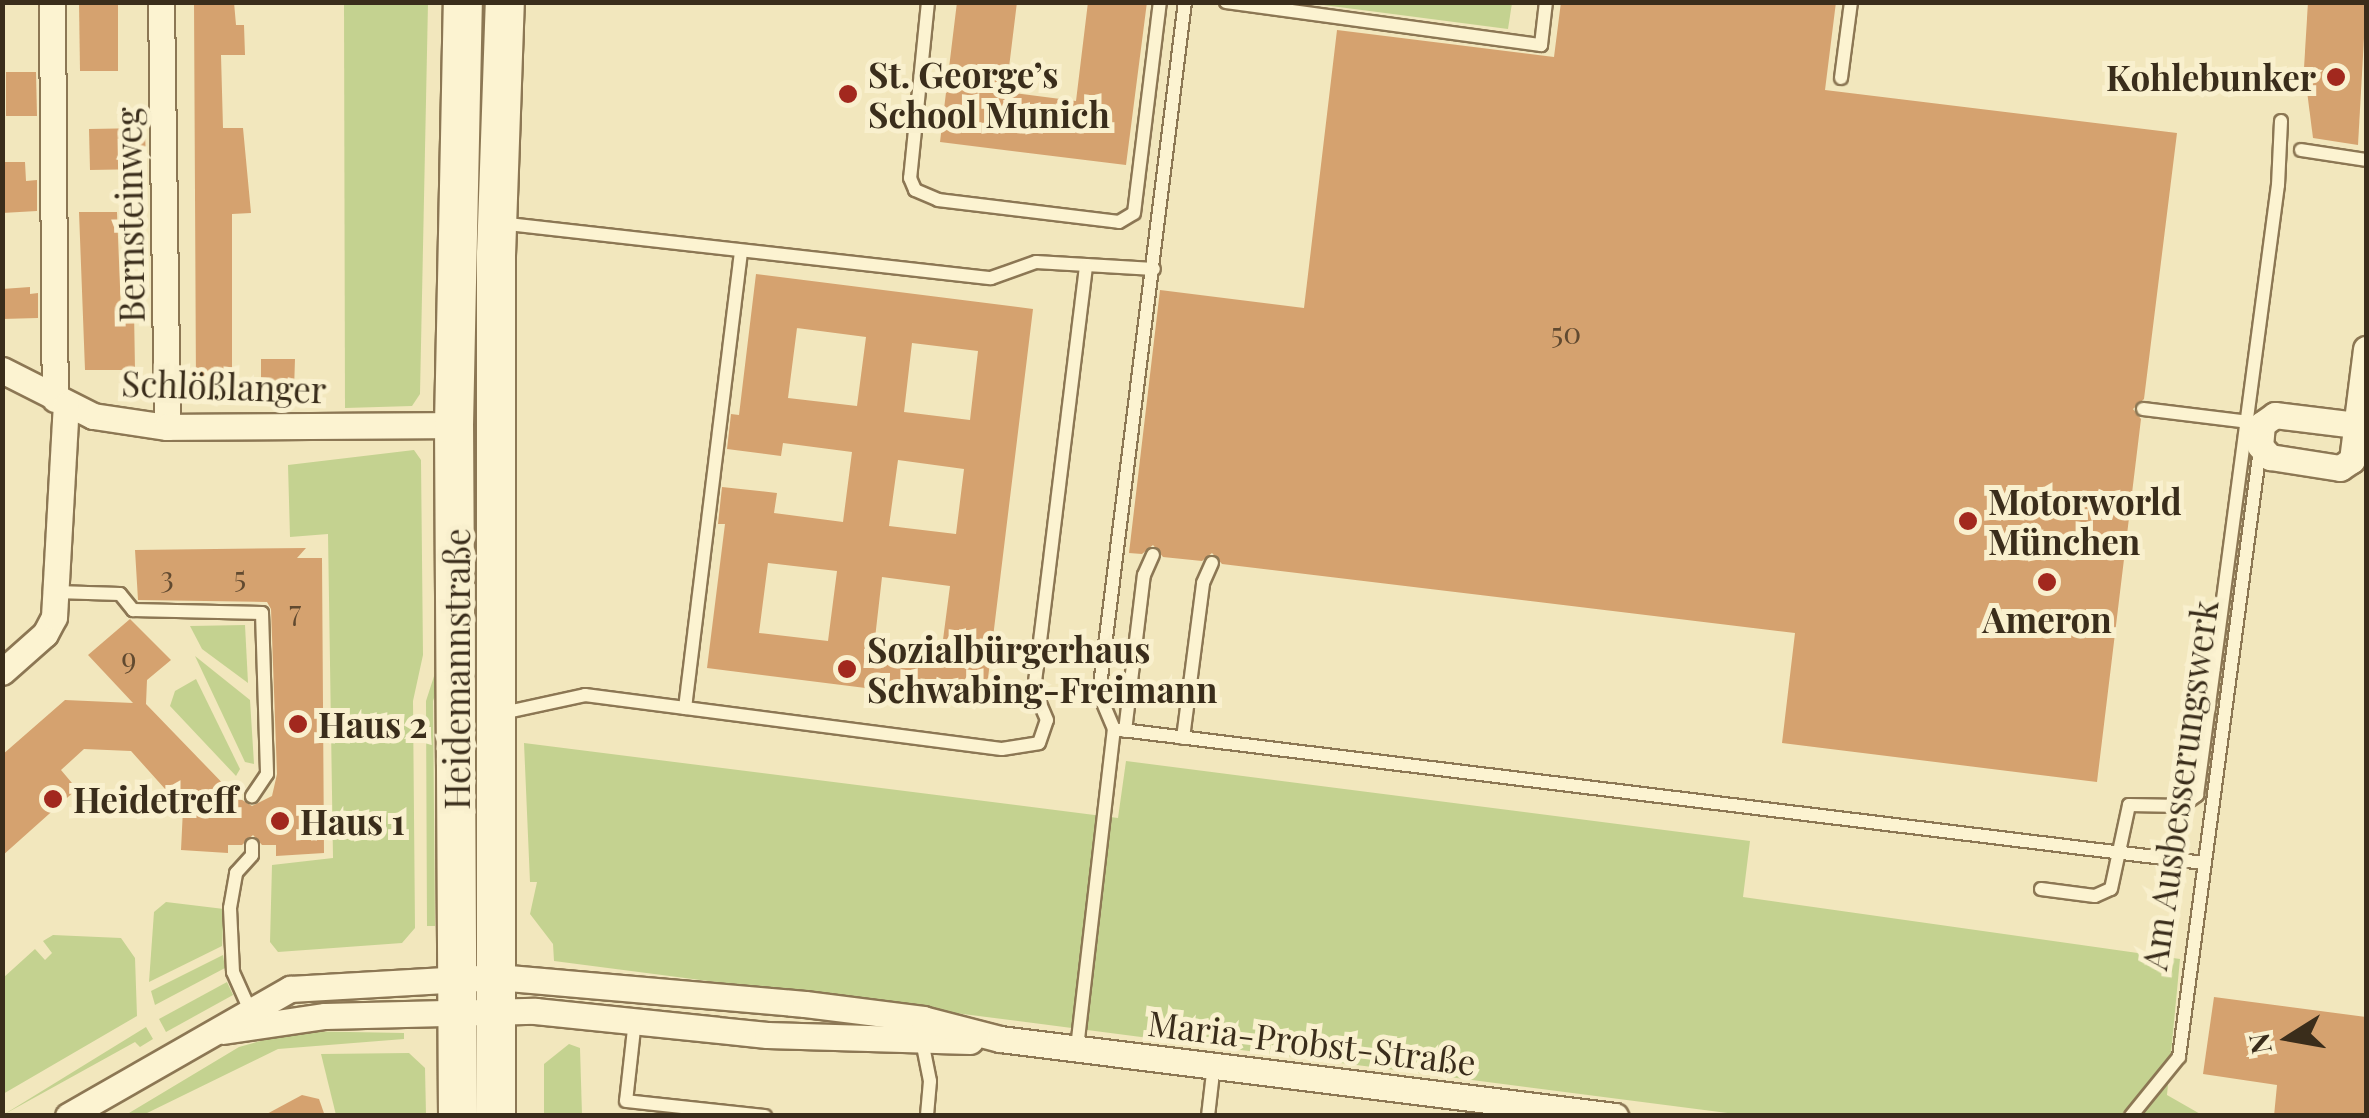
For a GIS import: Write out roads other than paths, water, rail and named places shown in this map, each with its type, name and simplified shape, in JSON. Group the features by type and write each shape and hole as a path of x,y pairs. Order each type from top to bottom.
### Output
{"main road":[{"name":"Heidemannstraße","path":"458,1116 454,425 464,2"},
{"name":"Heidemannstraße","path":"496,1116 496,223 506,2"},
{"path":"458,222 496,223"}],"street":[{"path":"2,672 46,634 56,592 60,402 52,2"},
{"name":"Bernsteinweg","path":"161,2 166,427"},
{"path":"2356,425 2275,415 2256,431 2270,457 2340,468 2352,460 2366,349"},
{"name":"Schlößlanger","path":"2,370 93,416 166,427 454,425"},
{"path":"68,1116 216,1033 249,1008 321,982 457,996"},
{"path":"216,1033 457,996 497,994"},
{"name":"Maria-Probst-Straße","path":"497,994 634,1020 766,1035 1000,1039"},
{"name":"Maria-Probst-Straße","path":"457,996 804,1004 922,1020 1000,1039 1615,1116"}],"lane":[{"path":"928,2 910,178 915,190 938,200 1119,222 1134,212 1160,216"},
{"path":"1134,212 1160,2"},
{"path":"1226,2 1541,45 1546,2"},
{"path":"1841,78 1851,2"},
{"path":"1120,730 1099,694 1189,6"},
{"path":"2041,889 2095,896 2111,889 2128,805 2182,806 2197,795 2256,431 2280,121"},
{"path":"2301,150 2366,160"},
{"path":"496,223 992,278 1036,262 1154,269"},
{"path":"685,708 741,251"},
{"path":"493,715 585,695 1002,749 1039,743 1047,720 1034,690 1086,265"},
{"path":"2143,410 2256,431"},
{"name":"Am Ausbesserungswerk","path":"2131,1116 2179,1057 2256,431"},
{"path":"1077,1048 1120,730 1144,575 1153,556"},
{"path":"1184,738 1203,582 1212,562"},
{"path":"56,592 120,594 132,610 262,613 266,774 252,796"},
{"path":"1120,730 2204,863"},
{"path":"249,1008 233,972 230,908 236,873 252,845"},
{"path":"634,1020 625,1108 765,1116"},
{"path":"922,1040 930,1082 927,1116"},
{"path":"1208,1116 1214,1064"}],"place":[{"name":"Kohlebunker","path":"2336,77"},
{"name":"St. George’s School Munich","path":"848,94"},
{"name":"Motorworld München","path":"1968,521"},
{"name":"Ameron","path":"2047,582"},
{"name":"Sozialbürgerhaus Schwabing-Freimann","path":"847,669"},
{"name":"Haus 2","path":"298,724"},
{"name":"Heidetreff","path":"53,799"},
{"name":"Haus 1","path":"280,821"}]}
